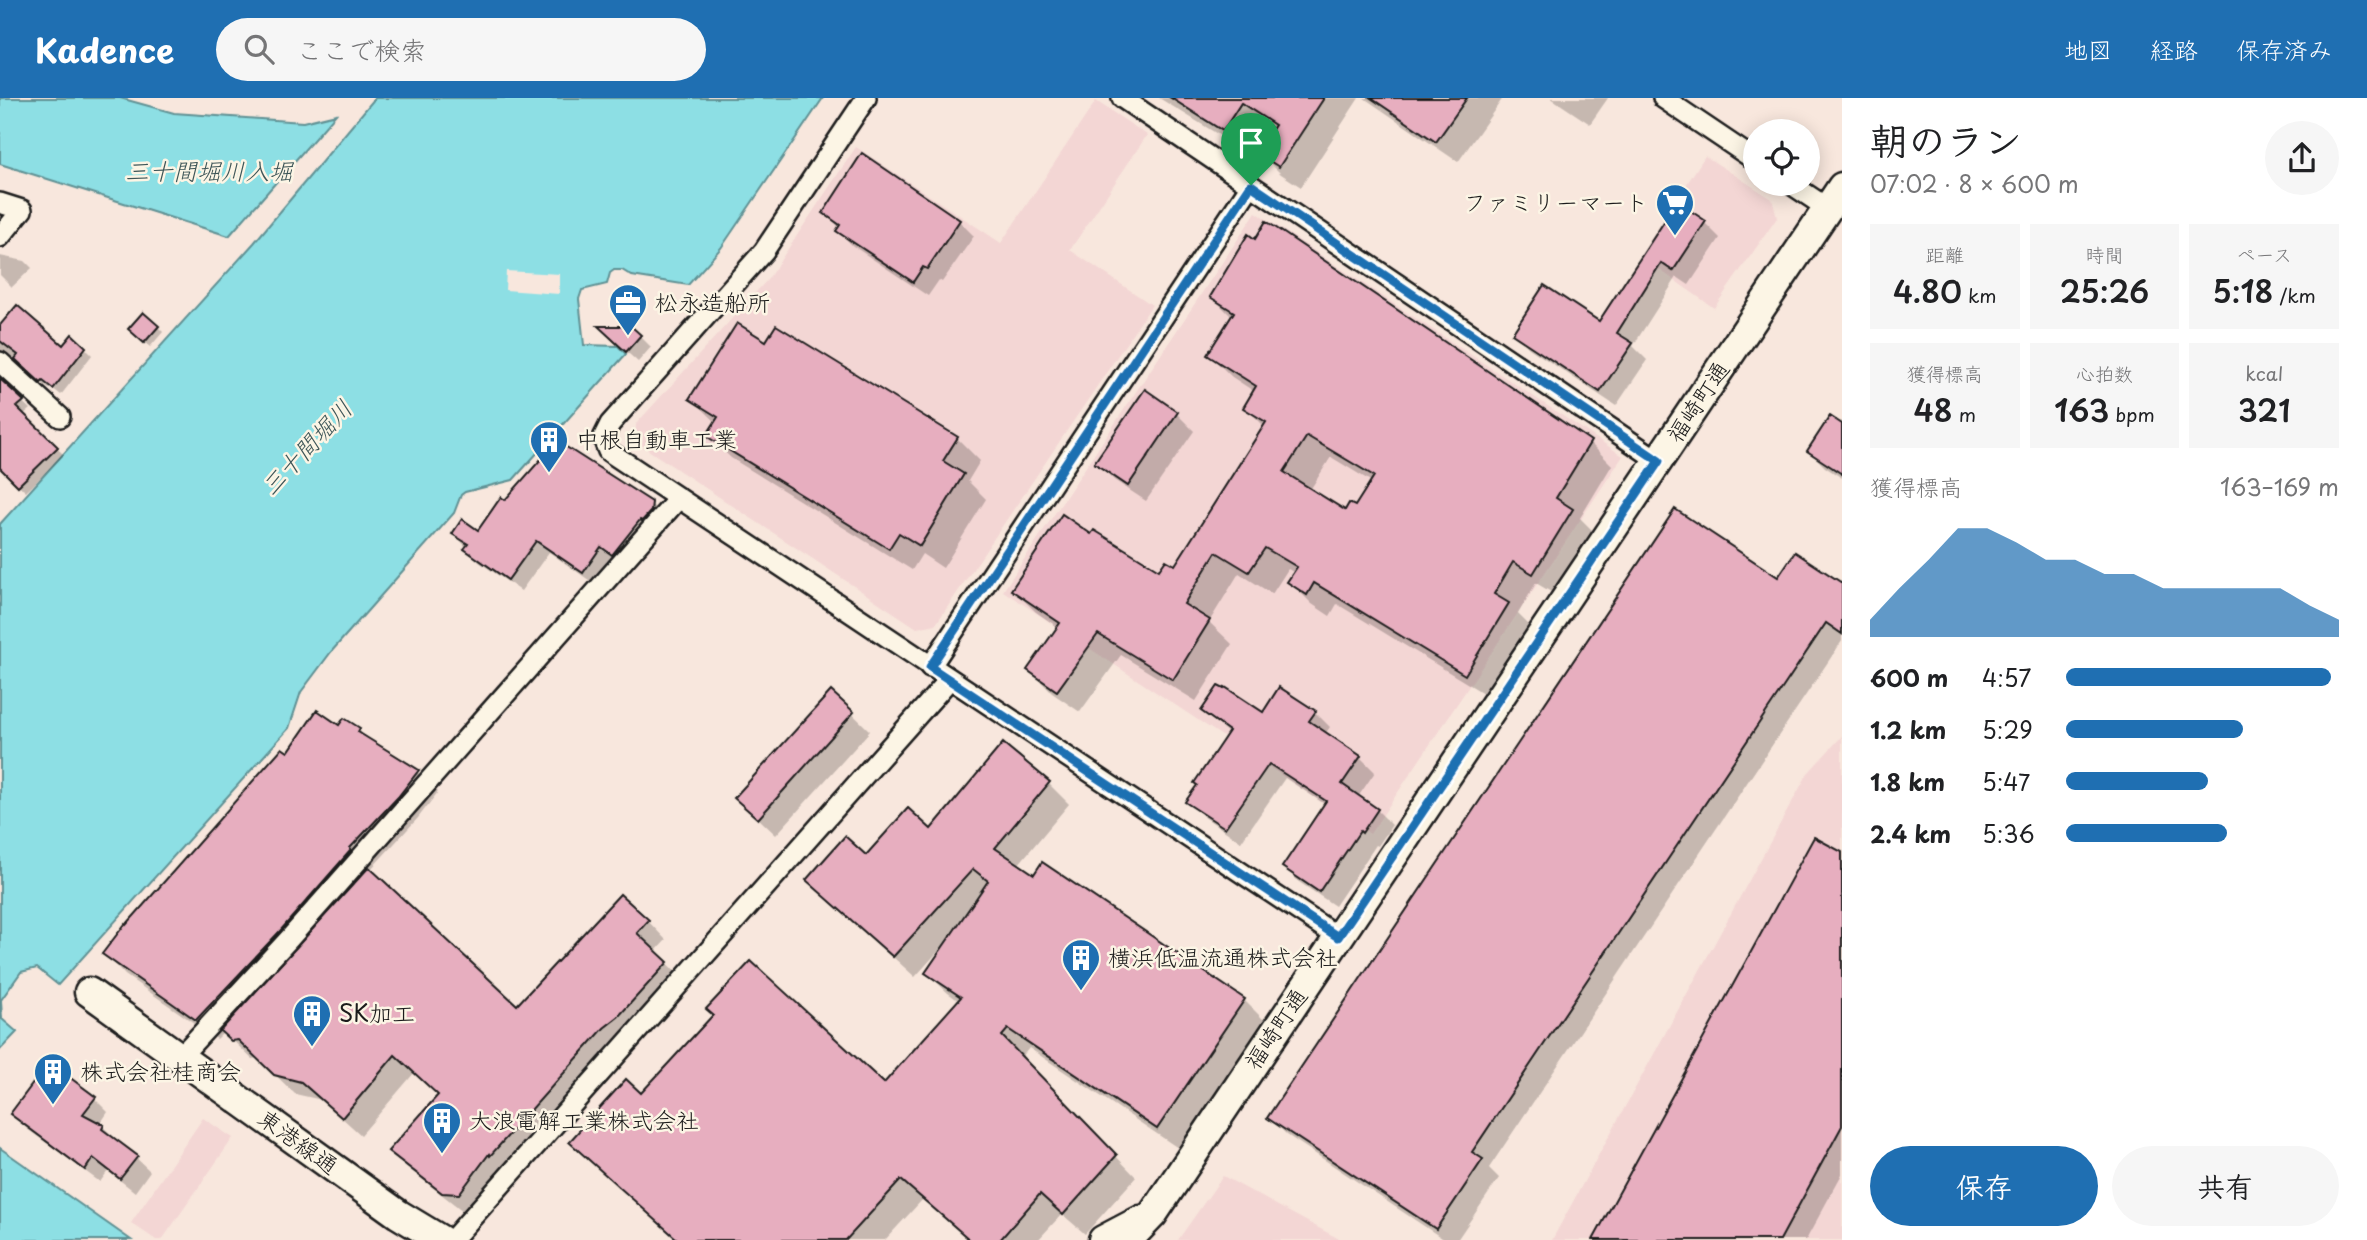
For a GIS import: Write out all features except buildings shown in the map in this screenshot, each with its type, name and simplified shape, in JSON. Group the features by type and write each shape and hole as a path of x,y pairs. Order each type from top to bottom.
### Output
{"street":[{"path":"866,98 764,251 610,425 603,438 608,451 1338,937"},
{"path":"1122,98 1659,461"},
{"path":"1663,98 1743,152"},
{"path":"930,667 1251,185"},
{"name":"福崎町通","path":"1128,1240 1153,1214 1835,198"},
{"path":"0,203 22,210 0,237"},
{"path":"0,362 60,417"},
{"path":"180,1057 289,939 678,499"},
{"path":"452,1240 949,680"},
{"name":"東港線通","path":"89,992 398,1214 441,1240"},
{"path":"1103,1240 1153,1214"}],"shaded area":[{"path":"1096,101 1147,135 1070,250 1152,305 936,624 917,628 636,442 636,424 768,279 856,147 1001,243"},
{"path":"1705,156 1743,180 1743,196 1767,196 1772,199 1777,218 1714,308 1640,256"},
{"path":"1256,212 1623,456 1370,834 1003,591"},
{"path":"1842,736 1842,1240 1552,1240 1808,773"},
{"path":"203,1118 233,1138 162,1240 156,1240 131,1223"},
{"path":"1223,1176 1341,1240 1178,1240"}],"water":[{"name":"三十間堀川入堀","path":"0,98 120,98 174,113 303,122 336,114 229,236 0,164"},
{"name":"三十間堀川","path":"375,98 823,98 721,248 688,285 632,276 622,270 614,270 610,273 607,284 582,290 579,299 584,345 618,346 626,354 513,480 461,495 454,513 331,652 301,692 289,728 58,985 37,968 21,972 1,1000 2,1019 17,1032 0,1050 0,524 254,243"},
{"path":"0,1148 131,1240 0,1240"}],"pier":[{"path":"506,271 560,274 559,294 505,290"}],"place":[{"name":"ファミリーマート","path":"1675,237"},
{"name":"松永造船所","path":"628,337"},
{"name":"中根自動車工業","path":"549,474"},
{"name":"横浜低温流通株式会社","path":"1081,992"},
{"name":"SK加工","path":"312,1048"},
{"name":"株式会社桂商会","path":"53,1106"},
{"name":"大浪電解工業株式会社","path":"442,1155"}],"route":[{"path":"1251,185 1659,461 1338,937 930,667 1251,185"}]}
